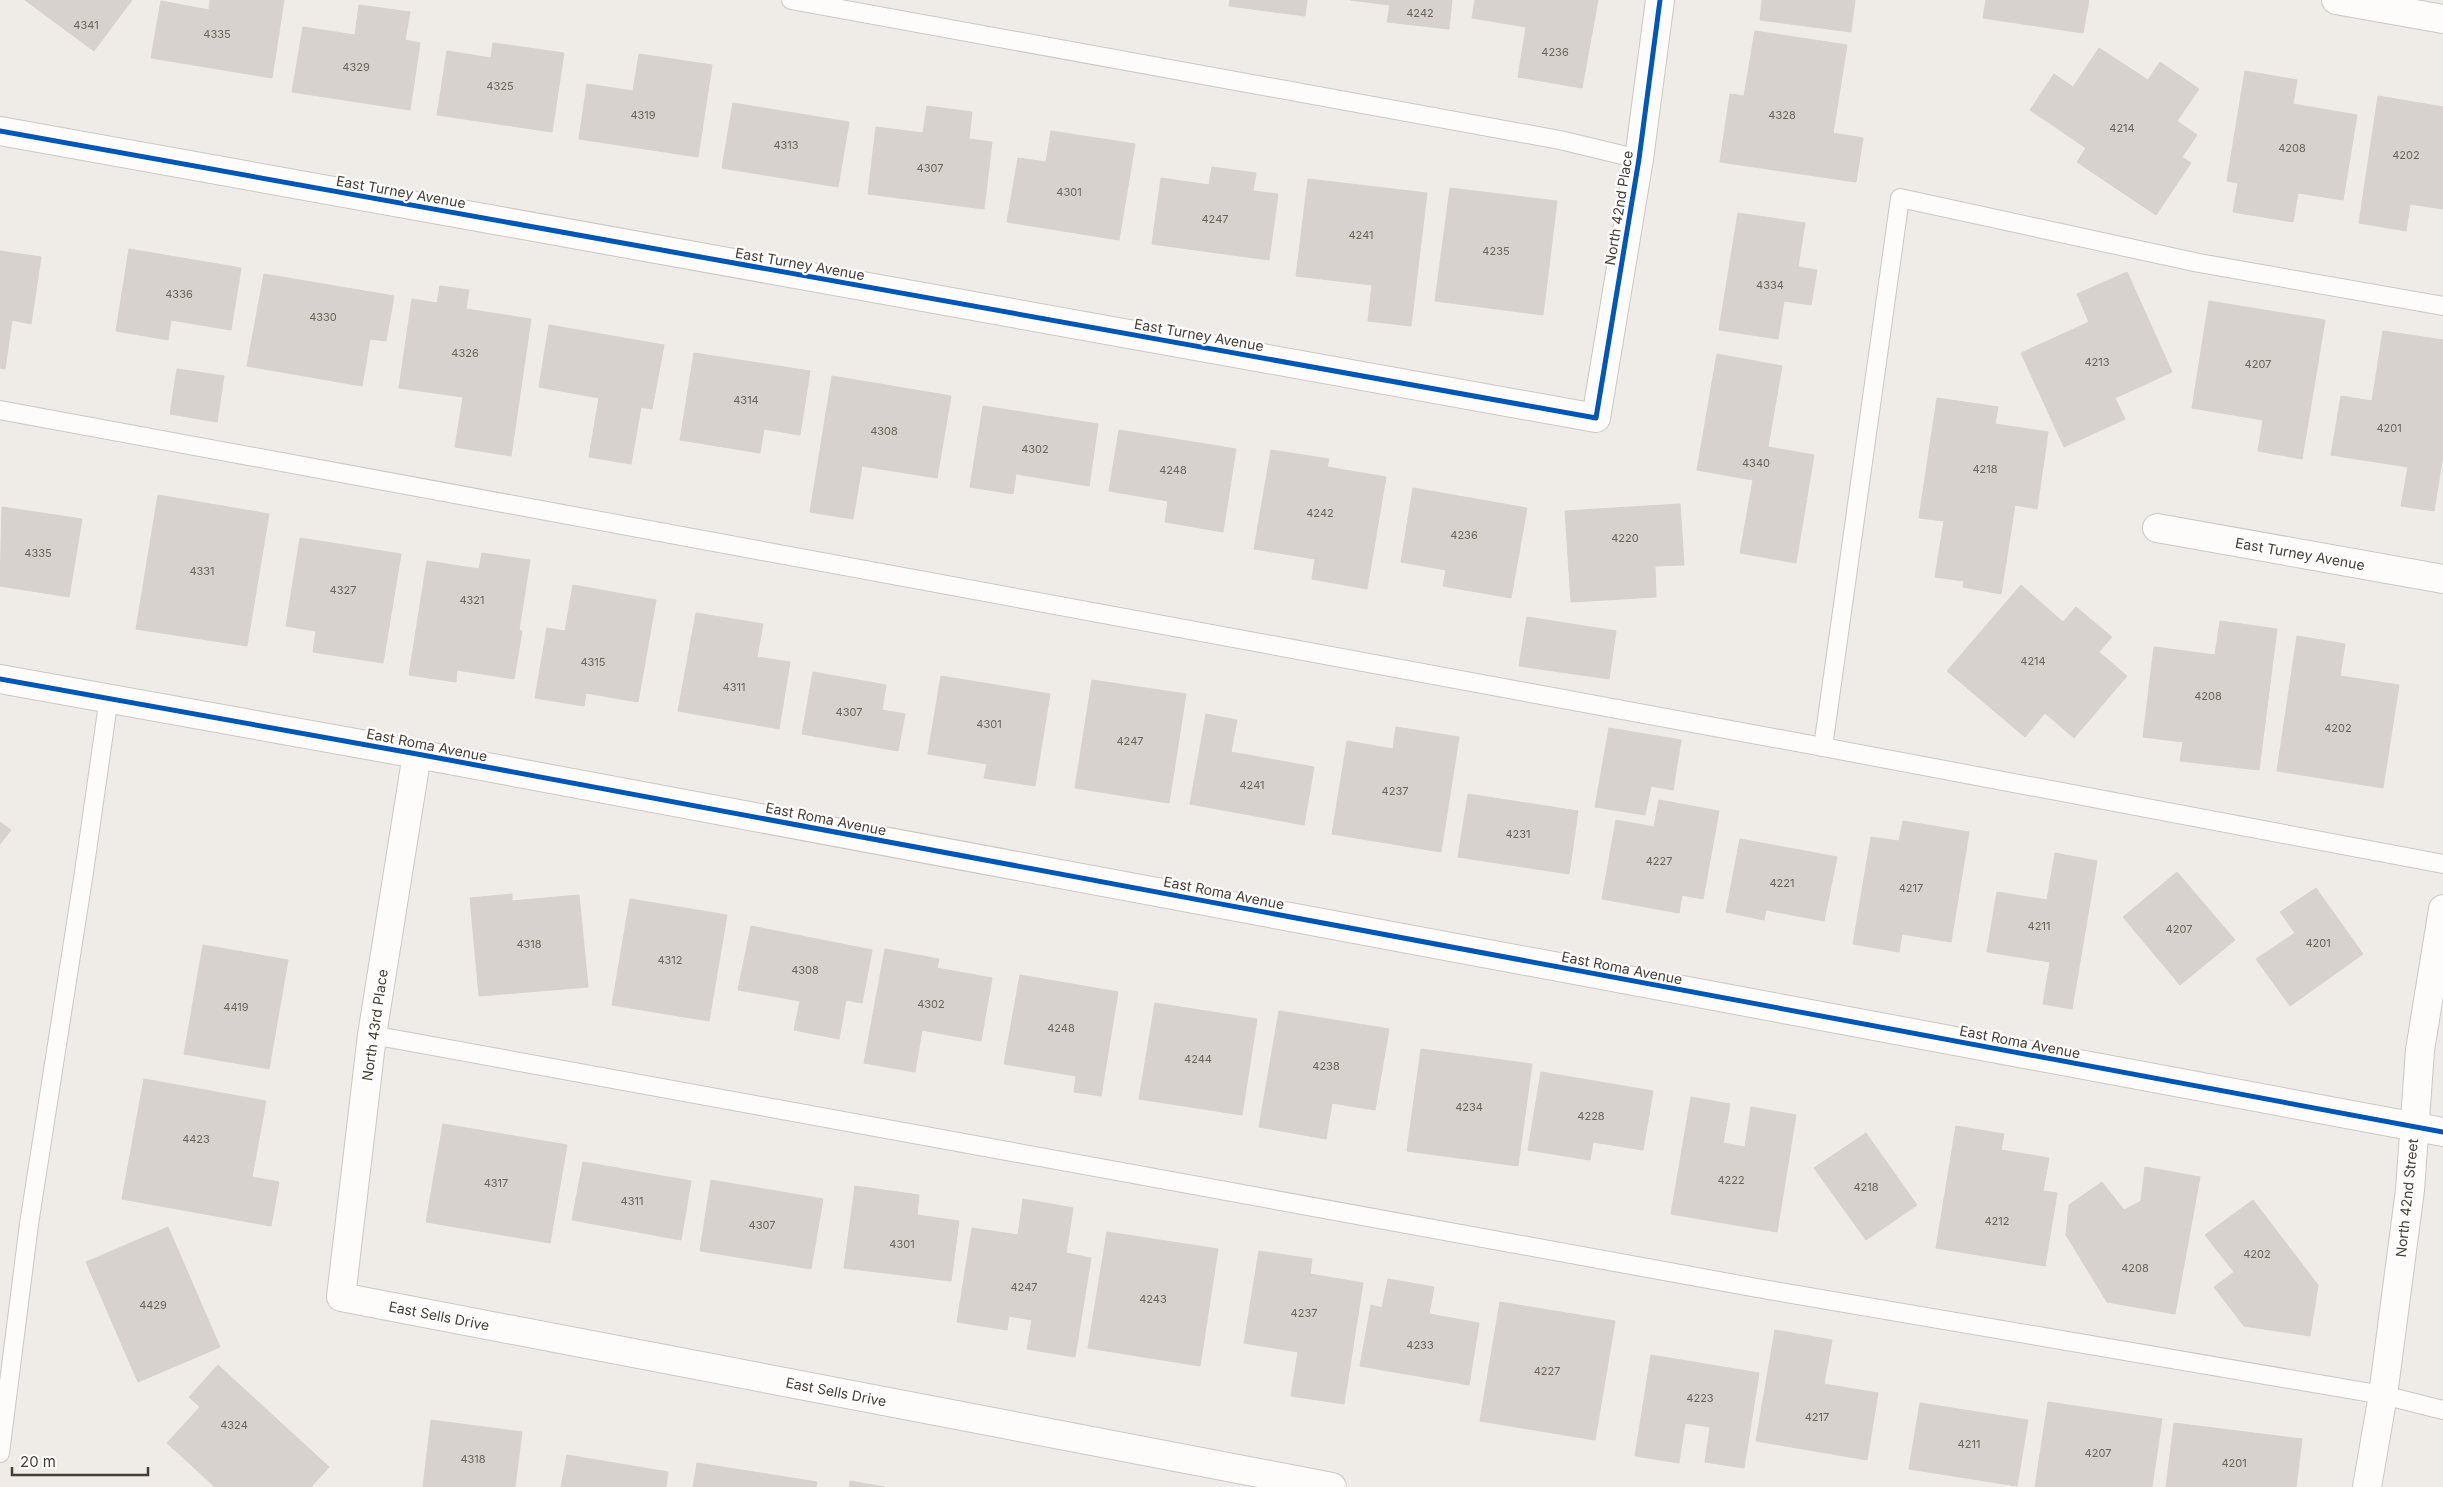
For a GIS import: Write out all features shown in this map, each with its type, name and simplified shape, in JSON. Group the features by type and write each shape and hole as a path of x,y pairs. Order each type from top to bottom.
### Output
{"street":[{"name":"North 42nd Place","path":"1596,418 1639,160 1660,0"},
{"path":"2336,0 2443,19"},
{"name":"East Turney Avenue","path":"0,131 1596,418"},
{"name":"East Turney Avenue","path":"2157,528 2443,579"},
{"name":"East Roma Avenue","path":"0,679 109,697 417,754 2443,1132"},
{"name":"North 43rd Place","path":"340,1297 372,1035 417,754"},
{"name":"North 42nd Street","path":"2367,1487 2383,1395 2410,1190 2420,1050 2443,909"},
{"name":"East Sells Drive","path":"340,1297 1332,1487"}],"lane":[{"path":"791,0 1560,140 1639,160"},
{"path":"1823,746 1900,198 2199,263 2443,306"},
{"path":"0,410 1823,746 2443,864"},
{"path":"0,1453 29,1224 84,872 109,697"},
{"path":"372,1035 1757,1288 2383,1395 2443,1410"}],"building":[{"path":"25,0 132,0 94,51"},
{"path":"210,0 284,0 272,78 151,58 161,1 209,10"},
{"path":"1230,0 1307,0 1305,16 1229,6"},
{"path":"1350,0 1452,0 1449,29 1387,22 1390,5"},
{"path":"1475,0 1598,0 1582,88 1518,77 1526,27 1472,18"},
{"path":"1762,0 1855,0 1851,32 1760,20"},
{"path":"1986,0 2089,0 2083,33 1983,18"},
{"path":"359,5 410,12 405,40 420,43 410,110 292,92 303,27 355,35"},
{"path":"1755,31 1847,45 1833,133 1863,138 1856,182 1720,162 1730,94 1744,96"},
{"path":"493,43 564,53 552,132 437,115 447,51 491,58"},
{"path":"2099,48 2148,80 2160,62 2199,89 2177,121 2197,135 2182,157 2191,163 2156,215 2077,162 2086,148 2030,110 2054,74 2073,87"},
{"path":"639,54 712,65 698,157 579,139 587,84 633,91"},
{"path":"2245,71 2297,80 2293,104 2357,115 2343,200 2298,193 2293,222 2233,212 2238,183 2227,181"},
{"path":"2378,96 2443,107 2443,209 2410,204 2406,231 2359,223"},
{"path":"733,103 849,122 838,187 722,168"},
{"path":"927,106 972,112 969,139 992,142 984,209 868,194 876,127 923,133"},
{"path":"1051,131 1135,144 1119,240 1007,222 1018,158 1046,162"},
{"path":"1212,167 1256,173 1253,191 1278,194 1269,260 1152,244 1161,178 1209,185"},
{"path":"1308,179 1427,193 1411,326 1368,321 1372,285 1296,276"},
{"path":"1450,188 1557,201 1543,315 1435,301"},
{"path":"1738,213 1805,223 1798,267 1817,270 1811,305 1784,301 1778,339 1719,330"},
{"path":"129,249 241,268 231,330 171,320 168,340 116,331"},
{"path":"0,251 41,257 31,324 12,320 5,369 0,368"},
{"path":"2127,272 2172,372 2115,398 2125,419 2064,447 2021,353 2089,322 2077,294"},
{"path":"264,274 394,296 386,341 370,339 362,386 247,366"},
{"path":"440,286 469,290 466,309 531,319 511,456 455,447 463,397 399,388 412,299 437,303"},
{"path":"2209,301 2325,320 2302,459 2258,451 2263,420 2192,408"},
{"path":"549,325 664,345 652,409 641,407 631,464 589,457 599,398 539,387"},
{"path":"2383,331 2443,340 2443,455 2434,511 2401,506 2408,467 2331,455 2341,396 2372,401"},
{"path":"694,353 810,371 800,435 764,429 760,453 680,440"},
{"path":"1717,354 1782,366 1768,447 1814,455 1796,563 1740,553 1753,480 1697,470"},
{"path":"177,369 224,376 217,422 170,414"},
{"path":"832,376 951,396 937,478 862,466 853,519 810,512"},
{"path":"1937,398 1998,407 1995,424 2048,432 2037,509 2015,505 2001,594 1963,587 1964,581 1935,577 1944,521 1919,518"},
{"path":"983,406 1098,424 1089,486 1016,474 1013,494 970,487"},
{"path":"1119,430 1236,449 1223,532 1165,522 1168,501 1109,491"},
{"path":"1271,450 1329,459 1327,467 1386,477 1367,589 1312,579 1315,559 1254,549"},
{"path":"1413,488 1527,508 1511,598 1443,586 1446,570 1401,562"},
{"path":"158,495 269,514 247,646 136,629"},
{"path":"1680,504 1684,565 1655,566 1656,597 1571,602 1565,511"},
{"path":"2,507 82,519 69,597 0,586"},
{"path":"300,538 401,554 383,663 313,652 316,631 286,626"},
{"path":"482,553 530,560 519,630 522,631 514,679 457,670 456,682 409,675 427,561 479,569"},
{"path":"573,585 656,600 638,702 586,693 584,706 535,698 547,628 565,631"},
{"path":"2021,585 2063,622 2076,607 2112,637 2099,652 2127,676 2074,738 2045,713 2025,737 1947,671"},
{"path":"696,613 763,624 757,657 790,662 779,729 678,711"},
{"path":"1527,617 1616,631 1609,679 1519,666"},
{"path":"2220,621 2277,629 2259,770 2180,761 2183,742 2143,737 2154,647 2215,655"},
{"path":"2297,636 2345,644 2340,676 2399,685 2383,788 2277,771"},
{"path":"813,672 886,685 882,710 905,714 898,751 802,734"},
{"path":"941,676 1050,694 1035,786 984,778 987,764 928,754"},
{"path":"1092,680 1186,694 1169,803 1075,788"},
{"path":"1206,714 1237,720 1231,752 1314,767 1304,825 1190,804"},
{"path":"1396,727 1459,737 1441,852 1332,834 1347,741 1393,749"},
{"path":"1609,728 1681,740 1673,790 1651,786 1645,815 1595,807"},
{"path":"1468,794 1578,811 1569,874 1458,857"},
{"path":"1659,800 1719,811 1703,899 1682,895 1679,913 1602,899 1616,820 1654,827"},
{"path":"1903,821 1969,832 1951,942 1902,934 1899,952 1853,944 1871,837 1899,841"},
{"path":"0,822 11,830 0,844"},
{"path":"1740,839 1837,857 1824,921 1766,910 1764,920 1726,912"},
{"path":"2055,853 2097,861 2072,1009 2043,1004 2050,962 1987,952 1997,892 2047,900"},
{"path":"2177,872 2235,940 2180,985 2123,917"},
{"path":"2316,888 2363,954 2290,1006 2256,959 2295,933 2280,912"},
{"path":"512,894 512,901 579,895 588,987 479,996 470,898"},
{"path":"630,899 727,915 709,1021 612,1005"},
{"path":"751,926 872,950 862,1003 846,1000 839,1039 794,1030 800,1001 738,990"},
{"path":"203,945 288,960 269,1069 184,1054"},
{"path":"885,949 939,959 937,968 992,978 981,1041 922,1030 915,1072 864,1063"},
{"path":"1020,975 1118,992 1101,1096 1074,1092 1076,1076 1004,1064"},
{"path":"1155,1003 1257,1019 1242,1115 1139,1099"},
{"path":"1279,1011 1389,1029 1375,1110 1332,1103 1326,1139 1259,1127"},
{"path":"1421,1049 1532,1064 1518,1166 1407,1151"},
{"path":"1541,1072 1653,1091 1643,1150 1593,1142 1590,1160 1528,1150"},
{"path":"144,1079 266,1101 252,1177 279,1182 271,1226 122,1199"},
{"path":"1691,1097 1730,1104 1723,1143 1745,1147 1751,1107 1796,1115 1777,1232 1671,1214"},
{"path":"443,1124 567,1145 550,1243 426,1222"},
{"path":"1956,1126 2004,1134 2001,1150 2049,1158 2043,1191 2057,1193 2045,1266 1936,1248"},
{"path":"1866,1133 1917,1205 1866,1240 1814,1168"},
{"path":"583,1162 691,1181 681,1240 572,1220"},
{"path":"2145,1167 2200,1177 2175,1314 2107,1302 2066,1235 2069,1205 2102,1182 2124,1210 2141,1201"},
{"path":"711,1180 823,1199 811,1269 700,1251"},
{"path":"855,1186 919,1195 917,1215 959,1221 951,1281 844,1268"},
{"path":"1023,1199 1073,1208 1066,1253 1091,1258 1075,1357 1027,1349 1032,1320 1009,1316 1007,1330 957,1322 972,1228 1018,1235"},
{"path":"2253,1200 2318,1285 2310,1336 2244,1326 2214,1287 2234,1272 2205,1235"},
{"path":"168,1227 220,1347 138,1382 86,1262"},
{"path":"1107,1232 1218,1249 1200,1366 1088,1348"},
{"path":"1259,1251 1312,1259 1310,1274 1363,1283 1344,1404 1291,1396 1298,1352 1244,1343"},
{"path":"1388,1279 1434,1287 1429,1314 1479,1323 1469,1385 1360,1366 1371,1305 1382,1308"},
{"path":"1500,1302 1615,1321 1595,1440 1480,1421"},
{"path":"1775,1330 1832,1340 1824,1384 1878,1393 1867,1460 1756,1441"},
{"path":"1651,1355 1759,1373 1744,1468 1705,1462 1710,1427 1685,1423 1679,1463 1635,1456"},
{"path":"218,1365 329,1467 311,1487 215,1487 167,1443 200,1407 189,1397"},
{"path":"2048,1402 2162,1419 2152,1487 2035,1487"},
{"path":"1920,1403 2028,1420 2017,1486 1909,1469"},
{"path":"431,1420 522,1432 515,1487 423,1487"},
{"path":"2174,1423 2302,1439 2296,1487 2166,1487"},
{"path":"567,1455 668,1472 666,1487 561,1487"},
{"path":"697,1463 817,1482 816,1487 693,1487"},
{"path":"850,1481 885,1487 849,1487"}],"cycle path":[{"path":"0,131 1596,418 1639,159 1660,0"},
{"path":"0,679 417,754 2443,1132"}]}
